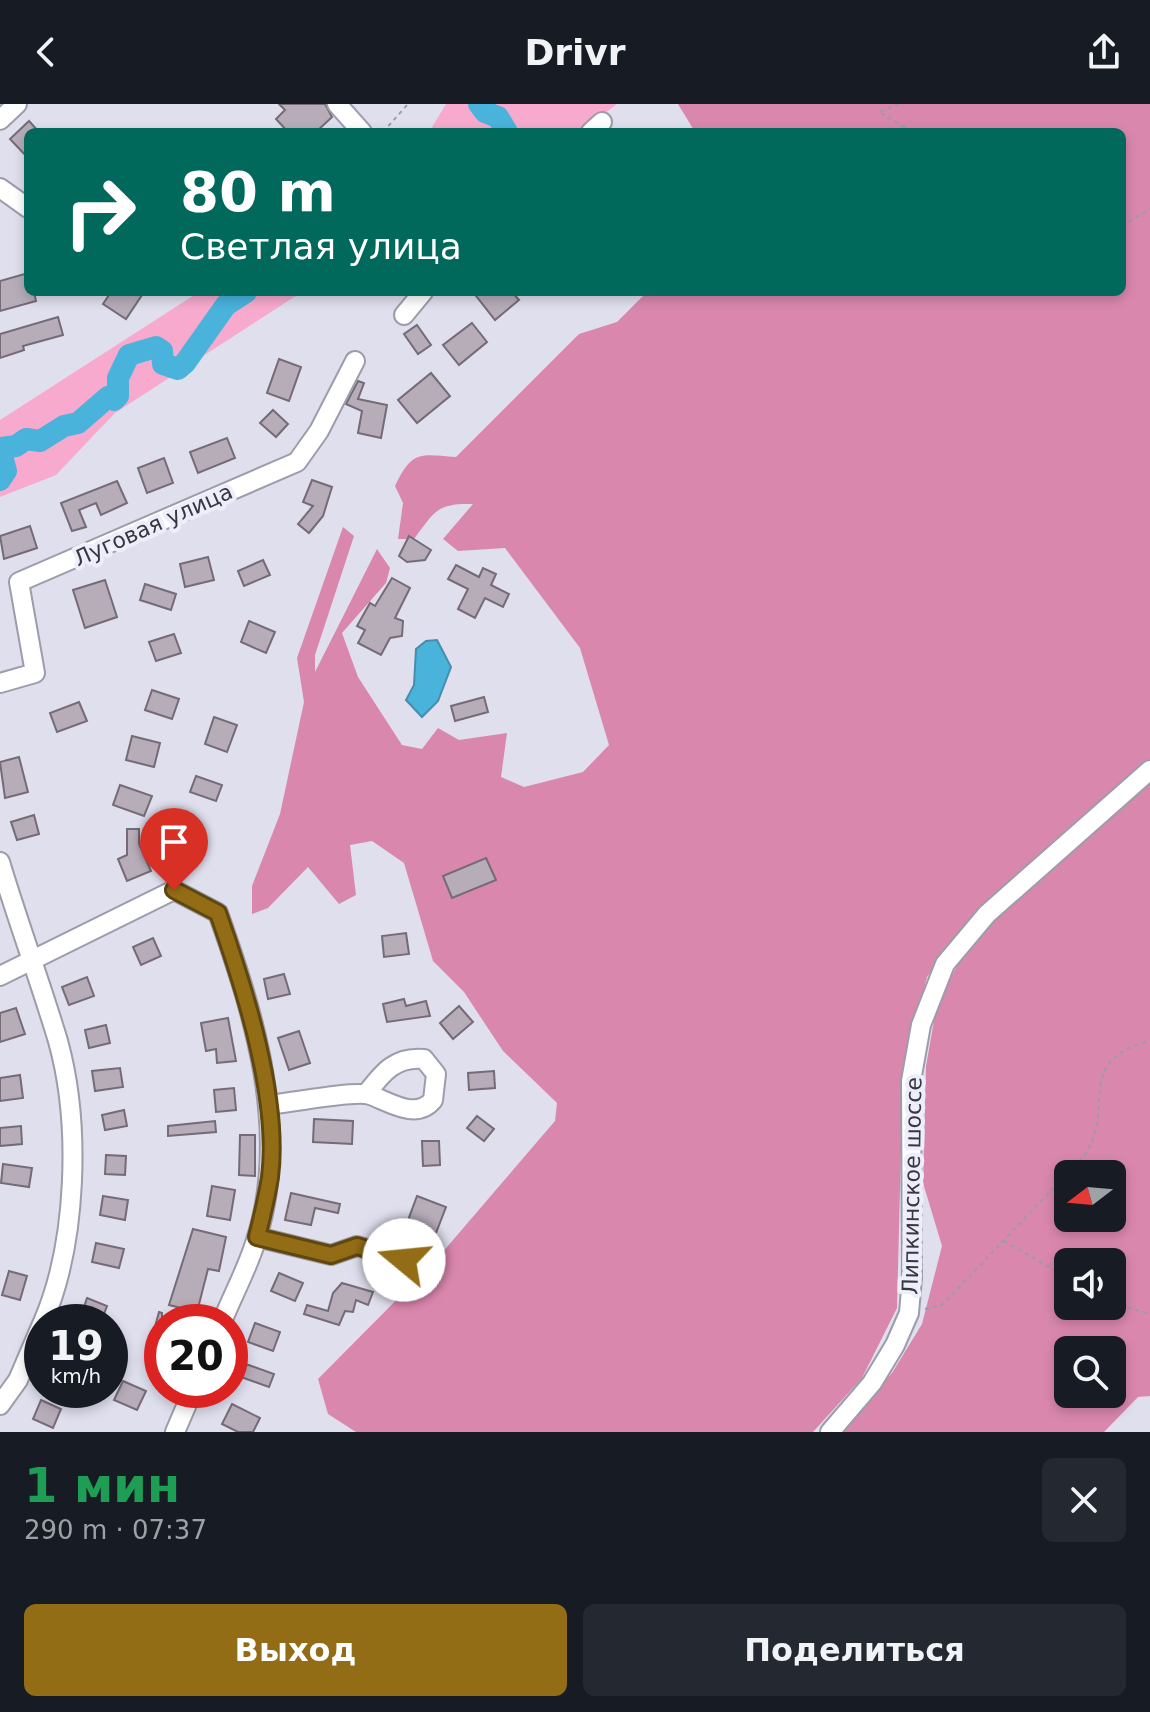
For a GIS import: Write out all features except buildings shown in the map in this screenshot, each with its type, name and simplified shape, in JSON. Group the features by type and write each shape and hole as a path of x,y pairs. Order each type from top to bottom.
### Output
{"street":[{"path":"0,120 17,104"},
{"path":"337,104 358,128"},
{"path":"0,188 24,205"},
{"path":"404,315 420,296"},
{"name":"Луговая улица","path":"0,683 35,673 19,582 297,462 319,431 355,361"},
{"name":"Липкинское шоссе","path":"830,1432 872,1383 909,1313 912,1278 911,1081 921,1025 945,964 987,914 1150,770"},
{"path":"0,862 58,1044 69,1118 73,1192 63,1257 48,1304"},
{"path":"0,976 174,890 218,913 241,979 269,1105 270,1174 257,1237 229,1304"},
{"path":"269,1105 367,1093"},
{"path":"257,1237 331,1255 357,1246 404,1260 420,1243"},
{"path":"0,1405 24,1366"},
{"path":"175,1432 185,1408"}],"path":[{"path":"387,128 408,104"},
{"path":"899,104 879,112 906,128"},
{"path":"1126,224 1150,209"},
{"path":"942,1305 1085,1155 1096,1138 1101,1076 1123,1048 1150,1041"},
{"path":"1003,1240 1054,1270"},
{"path":"1126,1307 1150,1314"}],"shaded area":[{"path":"446,104 617,104 585,128 431,128"},
{"path":"678,104 1150,104 1150,759 977,912 927,977 903,1070 897,1308 862,1378 813,1432 356,1432 328,1414 318,1379 435,1261 555,1121 557,1103 503,1051 464,992 433,961 404,863 372,841 350,845 356,895 339,904 308,867 268,908 252,914 252,886 280,814 304,702 297,658 343,527 354,536 315,655 315,672 377,549 390,568 386,583 342,633 358,677 402,745 422,749 438,728 459,740 507,733 501,777 524,787 583,772 609,745 580,648 505,548 458,551 443,539 473,504 444,507 432,515 414,539 398,539 403,503 395,486 412,460 425,455 456,457 579,334 617,322 643,296 1126,296 1126,128 693,128"},
{"path":"193,296 298,296 115,413 56,475 0,497 0,420"},
{"path":"1150,779 1150,1396 1138,1397 1104,1432 838,1432 892,1373 922,1324 942,1246 923,1183 926,1066 937,1004 969,943 1007,905"}],"water":[{"path":"437,640 451,667 438,701 422,717 406,700 414,685 416,649 426,641"}],"waterway":[{"path":"479,104 485,112 498,117 505,128"},
{"path":"0,480 6,471 0,448 16,446 26,439 40,441 64,426 78,423 108,397 114,400 118,396 118,378 129,355 156,347 162,351 163,364 178,369 226,305 240,296"}],"route":[{"path":"174,890 218,913 241,979 269,1105 270,1174 257,1237 331,1255 357,1246 404,1260"}]}
